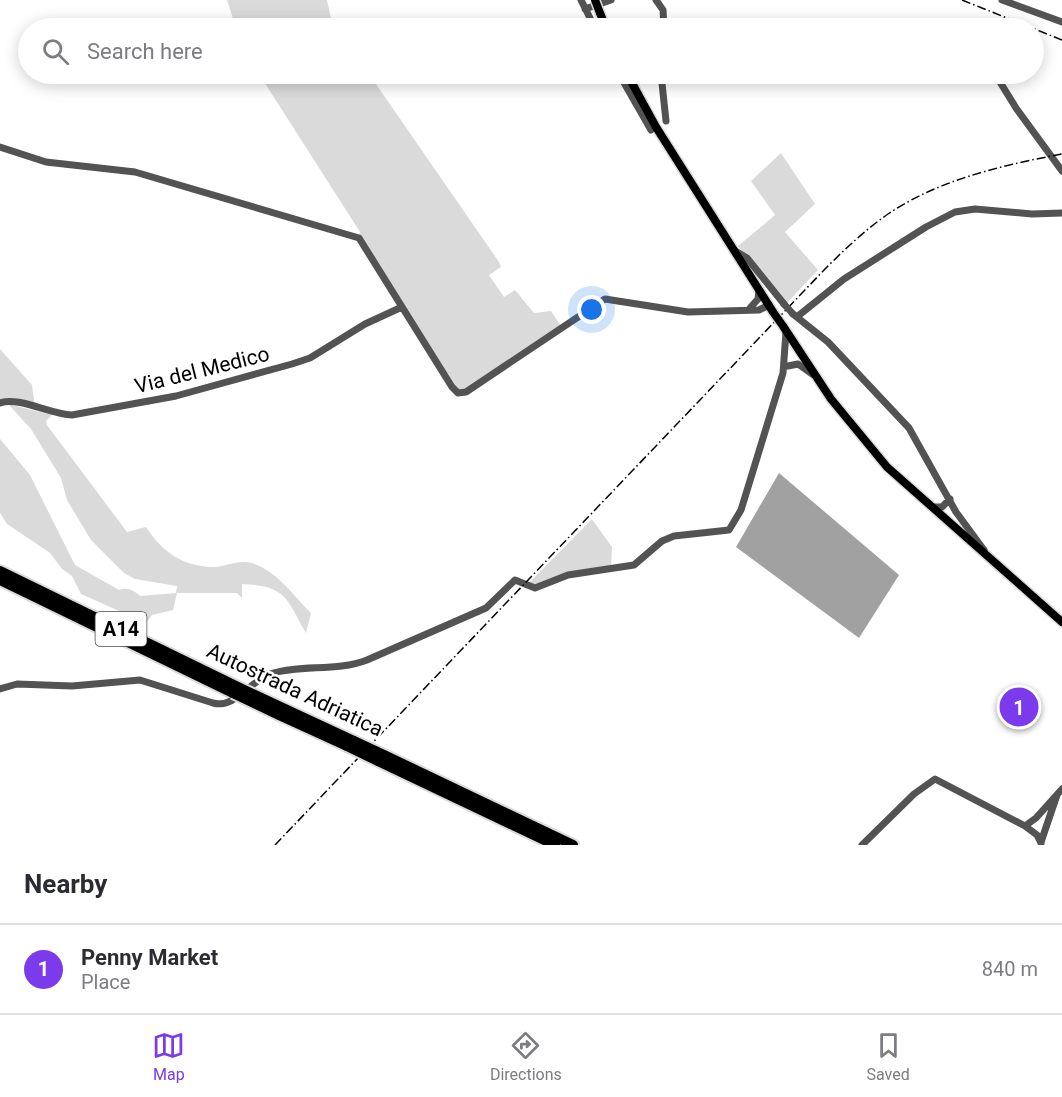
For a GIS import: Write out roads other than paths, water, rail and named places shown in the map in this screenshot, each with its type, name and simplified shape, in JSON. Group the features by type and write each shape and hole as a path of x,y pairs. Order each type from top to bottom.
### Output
{"highway":[{"name":"Autostrada Adriatica","path":"0,571 555,845"},
{"name":"Autostrada Adriatica","path":"0,580 237,690"},
{"name":"Autostrada Adriatica","path":"381,758 572,845"}],"main road":[{"path":"595,0 602,18"},
{"path":"632,84 798,351 887,467 1062,622"}],"street":[{"path":"581,0 590,18"},
{"path":"585,9 611,0"},
{"path":"656,0 663,10 663,18"},
{"path":"1002,0 1062,22"},
{"path":"625,84 651,130"},
{"path":"635,84 639,96"},
{"path":"662,84 666,121"},
{"path":"1001,84 1062,171"},
{"path":"0,147 46,162 135,171 363,239 452,387 460,393 605,299 688,312 771,308"},
{"path":"796,315 844,279 926,227 955,212 975,209 1032,214 1062,213"},
{"path":"736,252 747,258 784,304 860,373 909,428 957,512 986,557"},
{"path":"748,309 758,299 758,288"},
{"name":"Via del Medico","path":"0,404 12,401 56,415 72,415 176,396 310,358 364,324 402,307"},
{"path":"784,329 787,364"},
{"path":"0,689 17,684 72,686 140,680 213,703 224,704 269,674 347,666 367,660 486,608 515,580 535,588 568,575 629,566 642,561 668,538 729,530 741,510 783,373 798,351"},
{"path":"787,364 798,364 815,376"},
{"path":"929,506 942,507 950,499"},
{"path":"950,499 953,527"},
{"path":"953,527 959,522 957,512"},
{"path":"861,845 883,822 933,780 942,782 1025,826 1033,831 1040,844"},
{"path":"1025,826 1032,822 1058,793"},
{"path":"1040,844 1058,793"},
{"path":"1032,822 1038,821 1044,828"},
{"path":"1033,831 1044,828"}],"railway":[{"path":"962,0 1007,18"},
{"path":"1044,33 1062,40"},
{"path":"275,845 855,240 907,202 949,183 1017,163 1062,154"}],"place":[{"name":"Penny Market","path":"1019,707"}]}
